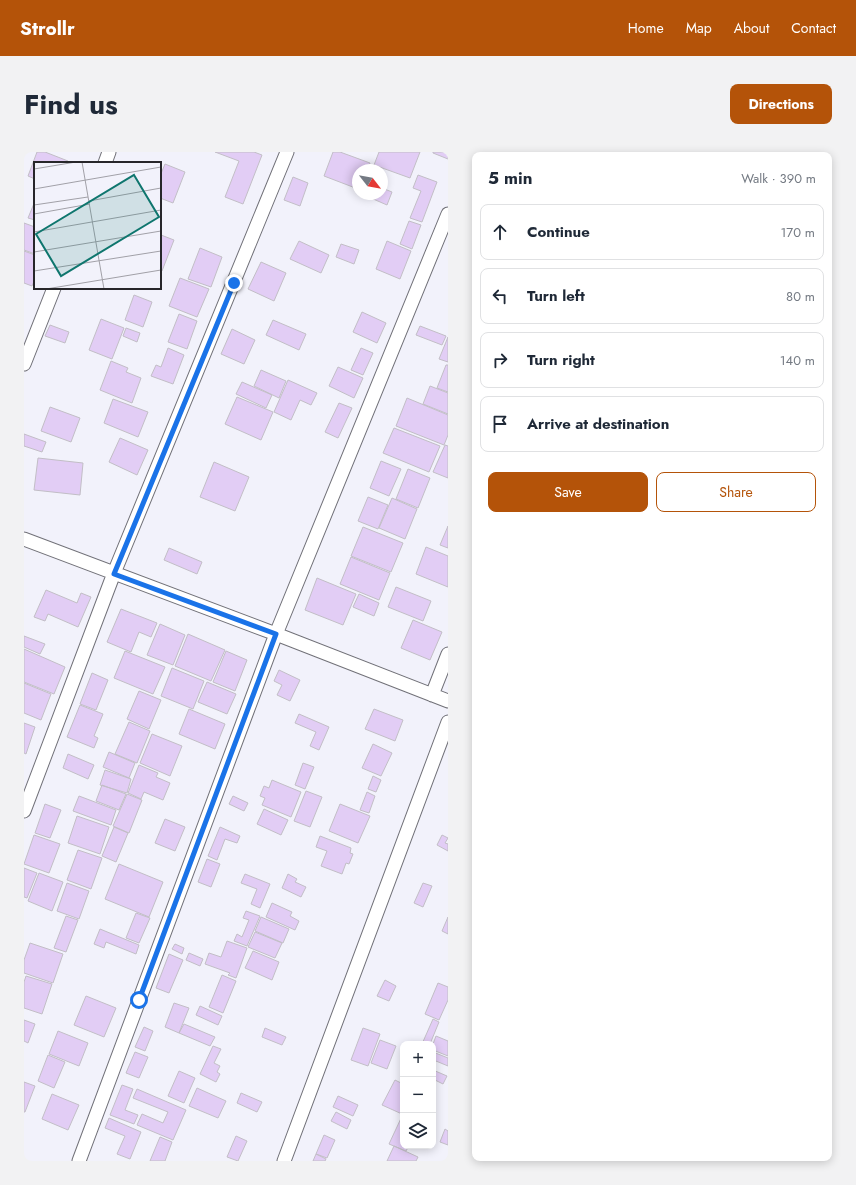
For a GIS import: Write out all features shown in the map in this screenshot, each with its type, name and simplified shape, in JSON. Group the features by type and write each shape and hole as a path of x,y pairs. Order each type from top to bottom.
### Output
{"street":[{"path":"105,162 109,152"},
{"path":"24,811 114,574 288,152"},
{"path":"79,1161 276,634 448,214"},
{"path":"24,364 54,289"},
{"path":"24,539 448,701"},
{"path":"432,695 448,654"},
{"path":"284,1161 448,722"}],"building":[{"path":"37,152 45,152 68,161 34,162 34,179 28,176"},
{"path":"215,152 254,152 262,155 243,204 225,197 239,161"},
{"path":"333,152 340,152 370,163 352,164 352,187 324,176"},
{"path":"379,152 420,152 410,178 388,170 388,164 374,164"},
{"path":"448,152 448,159 433,153"},
{"path":"165,164 185,172 173,203 161,198 161,174"},
{"path":"418,175 437,182 422,222 410,218 421,191 413,188"},
{"path":"293,177 308,183 300,206 284,200"},
{"path":"388,190 392,192 387,205 376,200 388,200"},
{"path":"34,203 34,220 28,218"},
{"path":"409,221 421,225 412,249 400,244"},
{"path":"24,223 34,227 34,254 24,250"},
{"path":"161,235 174,240 161,270"},
{"path":"299,241 329,255 321,273 290,259"},
{"path":"387,241 411,251 400,279 376,269"},
{"path":"341,244 359,250 354,264 336,257"},
{"path":"200,248 222,257 211,287 188,279"},
{"path":"24,251 34,255 34,281 32,286 24,283"},
{"path":"261,262 286,273 274,301 248,289"},
{"path":"180,278 209,289 197,317 169,306"},
{"path":"134,295 152,302 143,327 125,320"},
{"path":"362,312 386,323 377,343 353,332"},
{"path":"179,314 197,321 187,349 168,342"},
{"path":"101,319 124,328 112,359 89,350"},
{"path":"273,320 306,334 299,350 266,335"},
{"path":"50,325 69,332 65,343 45,336"},
{"path":"420,326 446,336 442,345 416,335"},
{"path":"126,328 140,333 137,342 123,336"},
{"path":"232,329 255,340 244,364 221,354"},
{"path":"448,337 448,362 439,359"},
{"path":"168,348 184,355 173,384 151,376 156,365 161,367"},
{"path":"361,348 373,353 363,375 351,370"},
{"path":"111,361 128,368 126,372 141,378 132,403 100,390"},
{"path":"446,365 448,365 448,392 437,388"},
{"path":"338,367 363,378 354,398 329,386"},
{"path":"261,370 286,381 279,398 254,386"},
{"path":"288,380 317,393 311,405 300,400 291,420 274,412"},
{"path":"242,382 272,395 266,408 236,394"},
{"path":"430,386 448,393 448,414 423,404"},
{"path":"237,397 273,412 261,440 225,424"},
{"path":"407,398 448,415 448,435 444,445 396,426"},
{"path":"113,399 148,412 138,437 104,423"},
{"path":"339,403 352,408 338,438 325,432"},
{"path":"50,407 80,418 71,442 41,431"},
{"path":"394,428 440,446 429,472 383,453"},
{"path":"24,434 46,442 42,452 24,446"},
{"path":"120,438 148,450 137,475 109,462"},
{"path":"445,445 448,446 448,478 433,472"},
{"path":"38,458 83,463 80,495 34,490"},
{"path":"381,461 401,469 389,496 370,488"},
{"path":"214,462 249,477 235,511 200,497"},
{"path":"408,469 430,478 418,508 396,499"},
{"path":"368,497 388,505 378,529 358,521"},
{"path":"392,498 417,509 405,539 379,528"},
{"path":"448,526 448,548 440,545"},
{"path":"363,527 403,543 391,572 351,556"},
{"path":"426,547 448,556 448,587 416,574"},
{"path":"169,548 202,562 197,574 164,560"},
{"path":"351,557 390,573 379,600 340,584"},
{"path":"317,578 356,594 343,625 305,610"},
{"path":"396,587 431,601 423,621 388,607"},
{"path":"46,590 77,603 81,593 91,597 78,627 48,614 45,621 34,617"},
{"path":"359,594 379,603 374,616 353,607"},
{"path":"121,609 157,623 151,637 139,632 131,652 107,642"},
{"path":"413,620 442,632 430,660 401,648"},
{"path":"160,624 185,635 173,665 147,655"},
{"path":"188,634 225,650 211,681 175,666"},
{"path":"24,636 45,644 40,654 24,647"},
{"path":"24,649 65,667 54,694 24,682"},
{"path":"125,651 165,667 153,694 114,678"},
{"path":"226,651 247,660 235,691 213,682"},
{"path":"172,668 204,681 193,709 161,696"},
{"path":"279,670 300,680 290,701 277,695 282,685 274,681"},
{"path":"92,673 108,680 96,710 80,704"},
{"path":"207,682 236,694 227,714 198,702"},
{"path":"24,683 51,694 41,720 24,713"},
{"path":"139,691 161,700 149,729 127,719"},
{"path":"80,705 103,714 94,736 98,738 94,748 67,737"},
{"path":"189,709 225,724 215,749 179,734"},
{"path":"374,709 403,720 395,741 365,729"},
{"path":"299,714 329,727 319,750 310,746 316,732 295,723"},
{"path":"129,722 150,731 137,763 115,754"},
{"path":"24,723 35,727 26,754 24,753"},
{"path":"152,734 182,746 170,776 140,763"},
{"path":"373,744 392,753 381,776 362,768"},
{"path":"109,752 135,763 129,778 103,767"},
{"path":"68,754 94,765 88,779 63,768"},
{"path":"303,763 314,767 305,789 295,785"},
{"path":"139,765 158,773 156,777 170,783 163,800 144,792 141,799 128,793"},
{"path":"105,770 131,779 127,793 100,785"},
{"path":"373,776 381,780 376,792 368,789"},
{"path":"272,780 301,792 291,817 262,805 265,798 260,796 264,786 269,788"},
{"path":"102,785 126,794 119,810 96,801"},
{"path":"306,791 322,797 310,827 294,821"},
{"path":"367,792 375,796 369,813 360,810"},
{"path":"127,794 142,800 129,833 113,826"},
{"path":"79,796 116,810 111,825 73,811"},
{"path":"233,796 248,803 244,811 229,804"},
{"path":"45,804 61,810 50,838 35,833"},
{"path":"340,804 370,816 358,843 329,831"},
{"path":"264,809 288,820 281,835 257,824"},
{"path":"77,816 109,827 100,854 68,843"},
{"path":"165,819 185,827 175,851 155,843"},
{"path":"114,827 128,833 116,862 102,856"},
{"path":"220,827 240,836 237,843 225,839 217,860 208,856"},
{"path":"34,835 60,844 49,873 24,864"},
{"path":"442,835 448,838 445,843 448,844 448,851 437,845"},
{"path":"320,836 351,848 350,853 353,854 349,864 346,863 342,874 321,866 327,851 316,847"},
{"path":"78,850 102,858 91,889 67,880"},
{"path":"207,859 220,864 211,887 198,882"},
{"path":"119,864 163,882 149,917 105,899"},
{"path":"24,868 37,873 27,898 24,897"},
{"path":"39,873 63,882 52,911 28,901"},
{"path":"245,874 270,884 260,908 251,904 257,889 241,883"},
{"path":"288,874 297,879 295,882 306,887 301,897 282,888"},
{"path":"67,883 89,891 79,919 57,911"},
{"path":"423,883 432,886 423,907 414,903"},
{"path":"272,903 292,912 290,916 299,921 295,930 266,917"},
{"path":"246,911 260,916 247,946 234,941 237,934 242,937 249,920 243,918"},
{"path":"136,913 150,918 139,943 126,938"},
{"path":"66,916 78,920 66,952 54,948"},
{"path":"261,917 289,929 283,943 255,931"},
{"path":"448,917 448,934 442,931"},
{"path":"100,929 139,945 136,954 106,942 104,948 94,944"},
{"path":"255,932 282,943 275,958 248,947"},
{"path":"227,941 247,948 236,978 228,975 230,973 205,964 209,953 221,957"},
{"path":"30,943 63,954 53,983 24,973 24,960"},
{"path":"175,944 184,948 182,954 172,949"},
{"path":"253,951 279,962 272,980 245,968"},
{"path":"189,953 203,959 200,966 186,960"},
{"path":"169,954 183,960 169,993 156,988"},
{"path":"222,975 236,981 223,1013 209,1007"},
{"path":"26,976 52,984 42,1014 24,1008 24,982"},
{"path":"385,980 396,986 389,1001 377,996"},
{"path":"438,983 448,987 448,1000 439,1020 425,1014"},
{"path":"86,996 116,1008 104,1037 74,1025"},
{"path":"174,1003 189,1008 179,1033 165,1027"},
{"path":"200,1006 222,1016 218,1025 196,1015"},
{"path":"433,1019 439,1022 431,1041 423,1041"},
{"path":"24,1020 35,1024 28,1043 24,1041"},
{"path":"184,1024 215,1037 210,1046 179,1033"},
{"path":"144,1027 153,1031 145,1051 135,1047"},
{"path":"265,1028 286,1037 282,1045 262,1037"},
{"path":"363,1028 380,1034 368,1066 351,1060"},
{"path":"58,1031 88,1043 79,1066 49,1054"},
{"path":"436,1036 448,1041 448,1056 436,1051 436,1041 434,1041"},
{"path":"380,1040 396,1046 387,1069 371,1063"},
{"path":"213,1046 221,1049 214,1063 220,1066 217,1072 220,1074 216,1082 200,1074"},
{"path":"135,1052 148,1057 139,1078 126,1073"},
{"path":"436,1053 448,1058 448,1066 436,1061"},
{"path":"48,1055 65,1062 54,1088 38,1081"},
{"path":"179,1071 195,1078 184,1103 168,1096"},
{"path":"436,1071 447,1076 443,1084 436,1080"},
{"path":"395,1080 400,1082 400,1113 382,1105"},
{"path":"24,1082 35,1086 25,1112 24,1112"},
{"path":"122,1085 133,1089 125,1110 138,1115 134,1124 110,1115"},
{"path":"197,1088 226,1101 218,1118 189,1106"},
{"path":"137,1089 186,1110 173,1140 137,1125 142,1114 163,1123 168,1112 133,1098"},
{"path":"241,1093 262,1102 257,1112 237,1103"},
{"path":"52,1094 79,1105 68,1130 42,1119"},
{"path":"338,1096 358,1105 353,1116 333,1107"},
{"path":"336,1112 351,1120 347,1129 331,1121"},
{"path":"109,1118 141,1132 130,1159 117,1154 125,1136 105,1128"},
{"path":"400,1120 400,1149 389,1144"},
{"path":"445,1129 448,1131 448,1145 440,1142"},
{"path":"324,1135 335,1140 327,1158 316,1154"},
{"path":"236,1136 247,1141 238,1161 227,1157"},
{"path":"160,1137 172,1142 165,1161 150,1161"},
{"path":"394,1146 418,1157 416,1161 387,1161"},
{"path":"316,1154 326,1159 325,1161 313,1161"}],"route":[{"path":"139,1000 276,634 114,574 234,283"}]}
